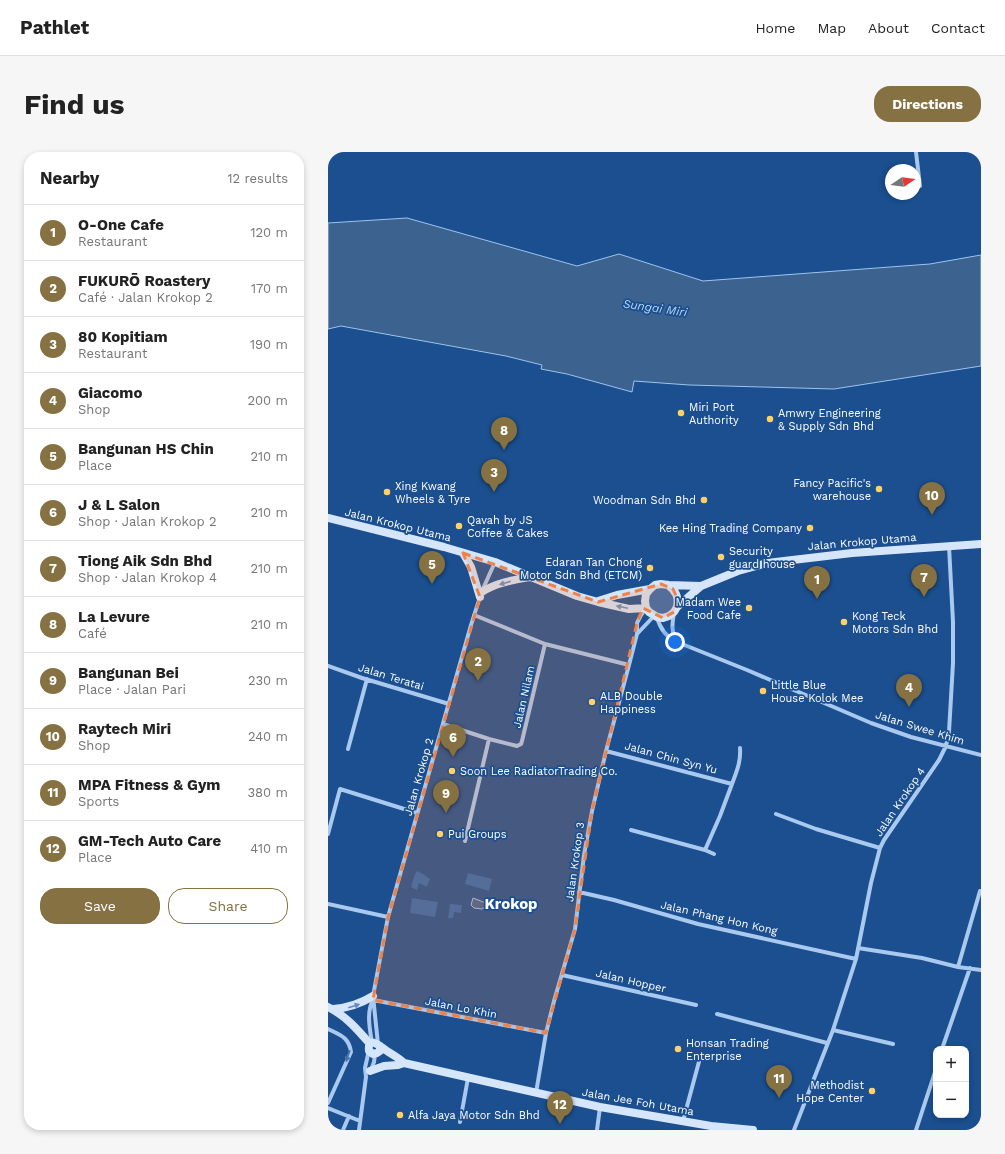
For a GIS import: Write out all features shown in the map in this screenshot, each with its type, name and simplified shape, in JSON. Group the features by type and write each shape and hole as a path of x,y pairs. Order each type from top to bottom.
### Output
{"street":[{"path":"916,152 917,164"},
{"name":"Jalan Krokop Utama","path":"328,518 463,552 495,562 577,596 598,602 629,609 646,608"},
{"name":"Jalan Krokop Utama","path":"701,586 725,575 767,563 852,553 981,544"},
{"name":"Jalan Krokop 4","path":"794,1130 833,1030 856,959 871,883 880,848 930,773 946,746 949,732 953,663 953,622 949,546"},
{"path":"463,552 481,594 486,589 505,582 530,577"},
{"name":"Jalan Krokop 2","path":"374,1048 370,1031 370,1005 373,998 388,917 474,615 481,594 495,562"},
{"path":"655,585 701,586 669,616 663,618 655,616 646,608 646,594 655,585"},
{"path":"668,585 673,588 677,594 678,600 672,625 673,634 677,642"},
{"path":"598,602 617,595 650,589"},
{"name":"Jalan Krokop 3","path":"536,1093 546,1033 575,929 584,855 592,812 639,619 646,608"},
{"path":"474,615 545,644 629,665"},
{"path":"636,634 655,616"},
{"name":"Jalan Swee Khim","path":"655,616 664,633 670,639 677,642 871,723 911,737 981,755"},
{"name":"Jalan Nilam","path":"443,724 489,739 517,746 521,744 545,644"},
{"name":"Jalan Teratai","path":"328,666 449,704"},
{"path":"348,749 367,679"},
{"path":"465,841 489,739"},
{"path":"705,850 739,767 740,748"},
{"name":"Jalan Chin Syn Yu","path":"606,751 732,784"},
{"path":"328,834 340,789 418,813"},
{"path":"776,814 816,829 880,848"},
{"path":"631,830 705,850 714,854"},
{"path":"958,967 980,891"},
{"name":"Jalan Phang Hon Kong","path":"579,892 614,900 698,924 856,959"},
{"path":"328,904 388,917"},
{"path":"858,948 922,958 958,967 981,970"},
{"path":"943,1046 970,968"},
{"name":"Jalan Hopper","path":"562,975 696,1005"},
{"path":"330,1010 347,1008 373,998"},
{"name":"Jalan Lo Khin","path":"373,998 546,1033"},
{"path":"330,1010 349,1021 361,1032 382,1060 393,1065"},
{"path":"717,1014 828,1043"},
{"path":"328,1030 344,1038 350,1044 351,1052 328,1103"},
{"path":"833,1030 893,1044"},
{"path":"368,1074 384,1066 404,1063 399,1058 374,1048"},
{"path":"359,1130 368,1074 374,1062 374,1048"},
{"path":"368,1074 365,1068 374,1048"},
{"path":"683,1121 700,1058"},
{"name":"Jalan Jee Foh Utama","path":"404,1063 600,1107 710,1126 753,1130"},
{"path":"460,1122 468,1077"},
{"path":"916,1130 933,1077"},
{"path":"597,1130 600,1107"},
{"path":"328,1108 360,1121"},
{"path":"344,1130 349,1116"}],"highlighted area":[{"path":"463,553 598,602 661,584 673,589 678,600 674,612 663,618 643,608 637,623 592,811 575,929 546,1033 373,1000 388,917 480,597"}],"shaded area":[{"path":"661,588 670,592 674,601 670,610 661,614 652,610 648,601 652,592"},
{"path":"417,871 430,879 427,887 419,883 417,890 411,887"},
{"path":"468,873 492,879 489,891 465,884"},
{"path":"412,898 438,902 435,917 410,913"},
{"path":"450,904 462,905 461,913 454,912 453,918 448,918"}],"water":[{"name":"Sungai Miri","path":"407,218 577,266 619,254 703,281 930,264 981,255 981,366 834,389 689,385 634,381 632,392 567,374 541,369 542,365 506,356 341,326 328,329 328,223"},
{"path":"473,898 486,903 485,907 482,909 474,908 471,905"}],"place":[{"name":"Miri Port Authority","path":"681,413"},
{"name":"Amwry Engineering & Supply Sdn Bhd","path":"770,419"},
{"name":"La Levure","path":"504,450"},
{"name":"Fancy Pacific's warehouse","path":"879,489"},
{"name":"Xing Kwang Wheels & Tyre","path":"387,492"},
{"name":"80 Kopitiam","path":"494,492"},
{"name":"Woodman Sdn Bhd","path":"704,500"},
{"name":"Raytech Miri","path":"932,515"},
{"name":"Qavah by JS Coffee & Cakes","path":"459,526"},
{"name":"Kee Hing Trading Company","path":"810,528"},
{"name":"Security guard house","path":"721,557"},
{"name":"Edaran Tan Chong Motor Sdn Bhd (ETCM)","path":"650,568"},
{"name":"Bangunan HS Chin","path":"432,584"},
{"name":"Tiong Aik Sdn Bhd","path":"924,597"},
{"name":"O-One Cafe","path":"817,599"},
{"name":"Madam Wee Food Cafe","path":"749,608"},
{"name":"Kong Teck Motors Sdn Bhd","path":"844,622"},
{"name":"FUKURŌ Roastery","path":"478,681"},
{"name":"Little Blue House Kolok Mee","path":"763,691"},
{"name":"ALB Double Happiness","path":"592,702"},
{"name":"Giacomo","path":"909,707"},
{"name":"J & L Salon","path":"453,757"},
{"name":"Soon Lee RadiatorTrading Co.","path":"452,771"},
{"name":"Bangunan Bei","path":"446,813"},
{"name":"Pui Groups","path":"440,834"},
{"name":"Honsan Trading Enterprise","path":"678,1049"},
{"name":"Methodist Hope Center","path":"872,1091"},
{"name":"MPA Fitness & Gym","path":"779,1098"},
{"name":"Alfa Jaya Motor Sdn Bhd","path":"400,1115"},
{"name":"GM-Tech Auto Care","path":"560,1124"}],"district":[{"name":"Krokop","path":"511,904"}]}
